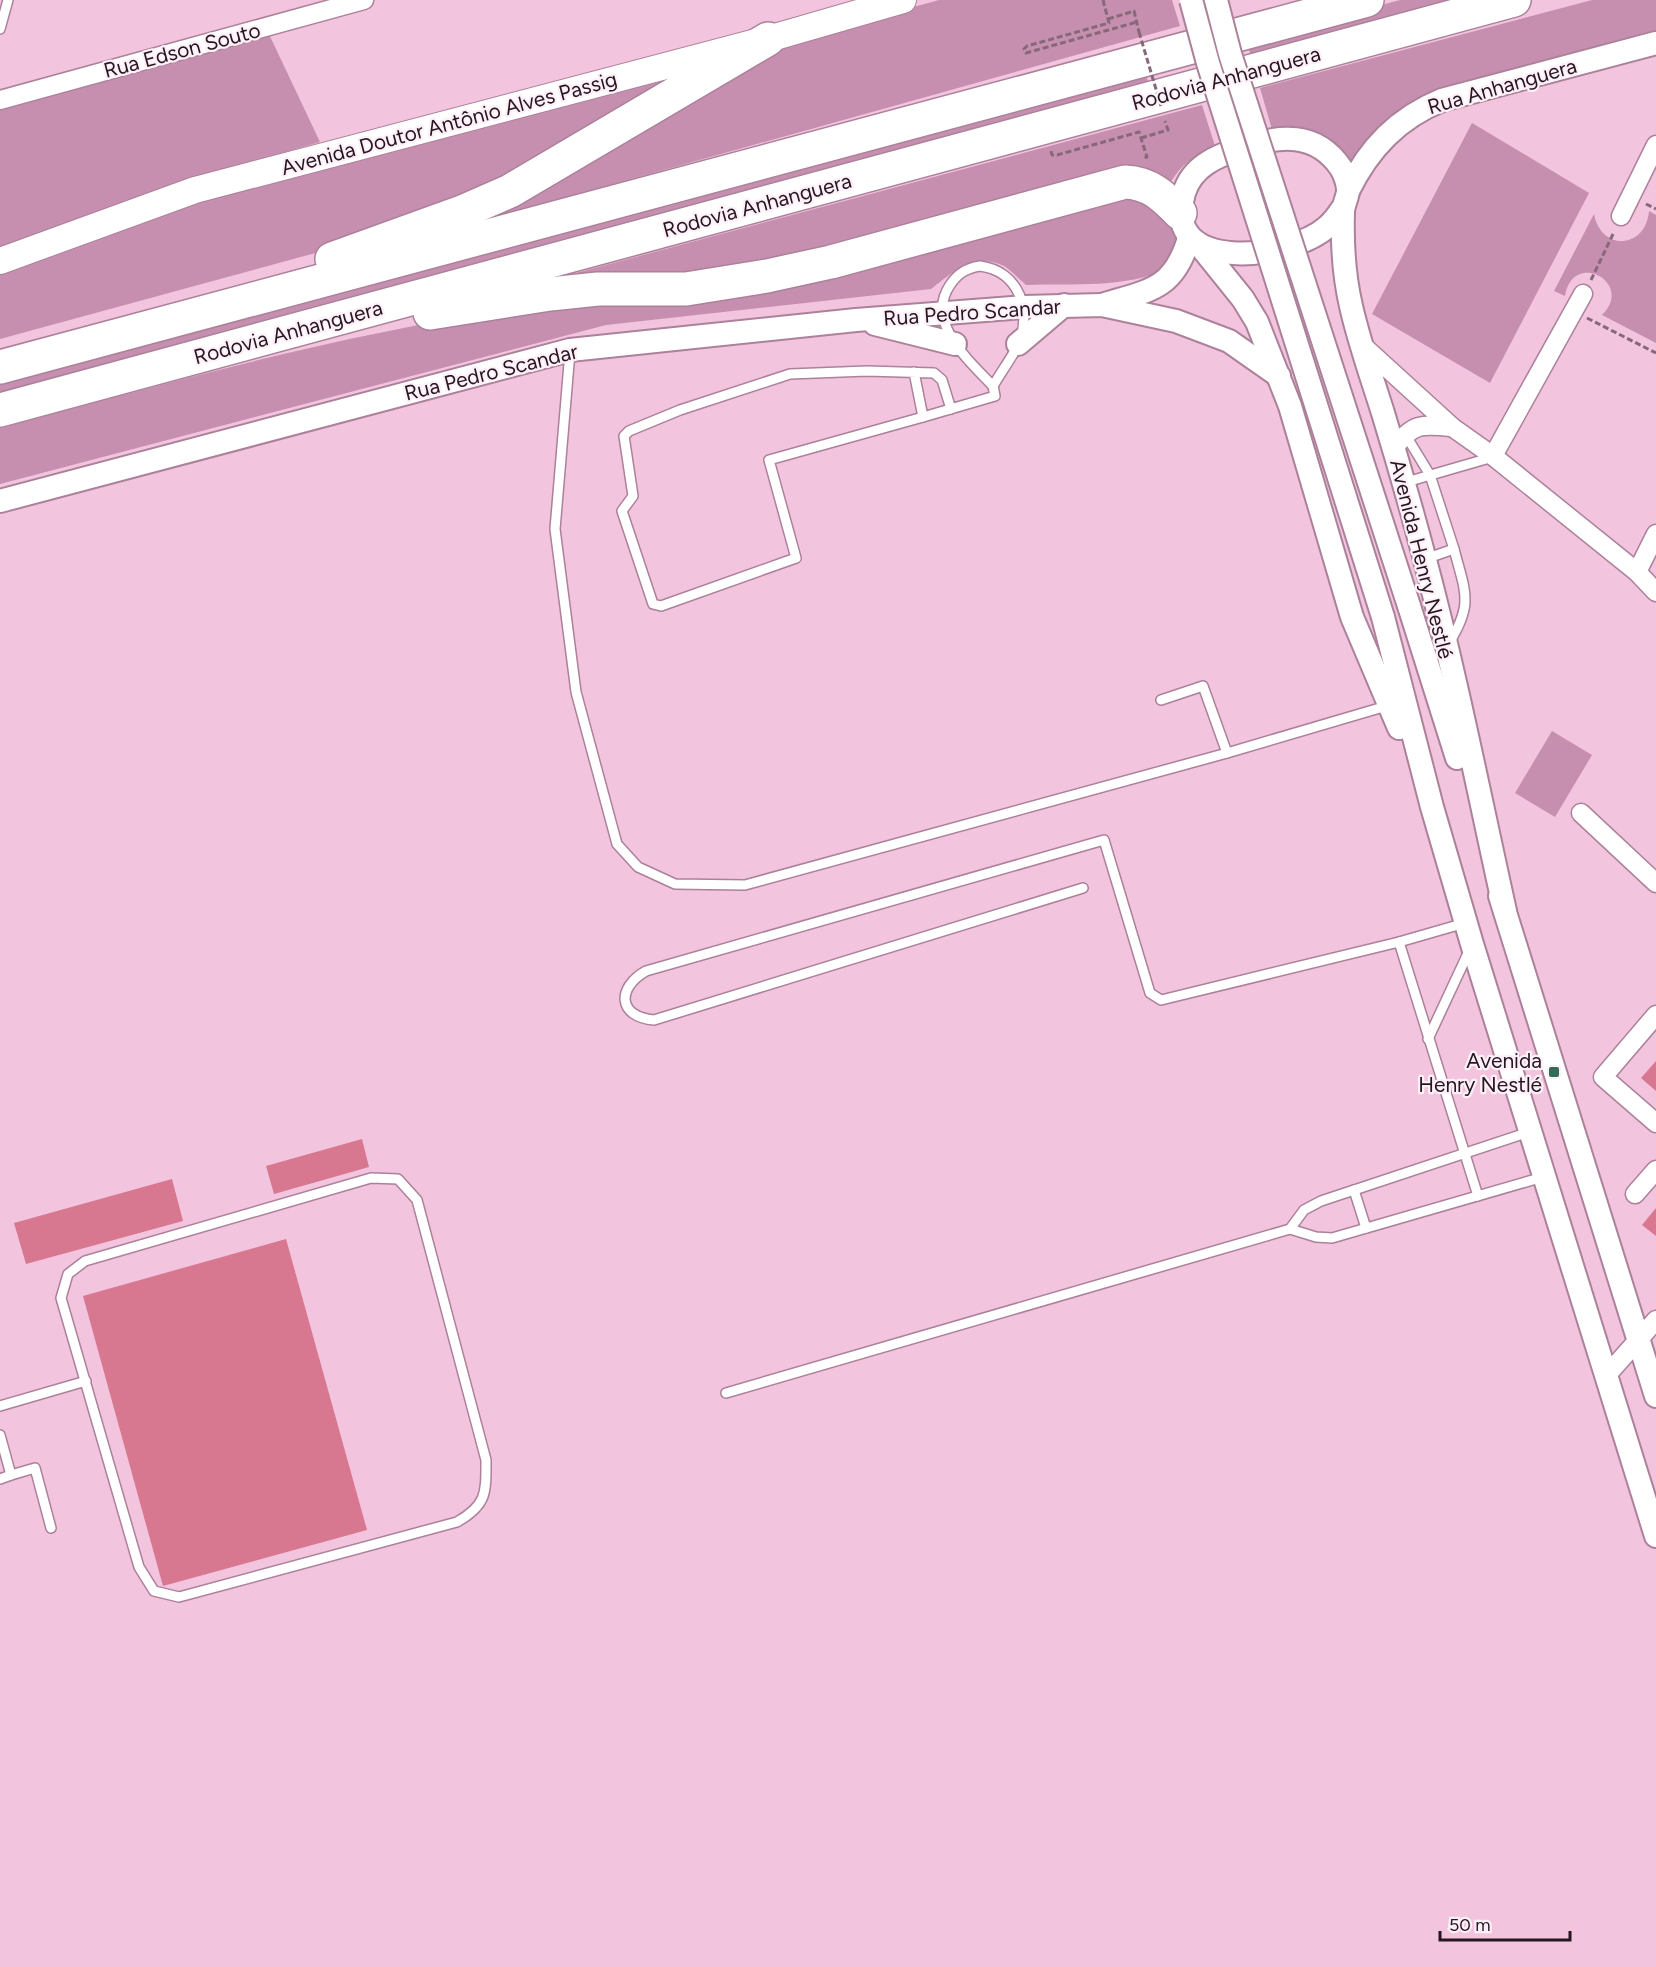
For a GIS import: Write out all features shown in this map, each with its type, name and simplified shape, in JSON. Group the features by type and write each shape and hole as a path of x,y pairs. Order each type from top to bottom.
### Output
{"highway":[{"name":"Rodovia Anhanguera","path":"0,367 1367,0"},
{"name":"Rodovia Anhanguera","path":"0,410 1514,0"},
{"path":"146,328 462,212 510,191 768,39"},
{"path":"192,357 550,294 598,289 686,289 767,276 831,262 1125,182 1140,183 1152,188 1190,233"}],"main road":[{"name":"Avenida Doutor Antônio Alves Passig","path":"0,261 195,190 768,39 903,0"}],"street":[{"name":"Rua Edson Souto","path":"0,100 364,0"},
{"path":"1191,0 1208,63 1383,616 1432,807 1465,923 1656,1536"},
{"name":"Avenida Henry Nestlé","path":"1216,0 1230,54 1409,606 1656,1396"},
{"name":"Rua Anhanguera","path":"1345,200 1359,168 1376,144 1419,109 1442,100 1656,43"},
{"path":"0,84 21,95"},
{"path":"1190,233 1252,253 1284,246 1327,228 1345,200 1343,171 1327,150 1309,141 1286,137 1246,146 1203,165 1192,176 1185,190 1190,233 1243,299 1257,322 1278,376 1352,617 1432,807"},
{"path":"1621,216 1656,145"},
{"name":"Avenida Henry Nestlé","path":"1345,200 1344,278 1362,345 1400,441 1403,483 1425,559 1505,910"},
{"name":"Rua Pedro Scandar","path":"1102,305 1145,292 1167,281 1183,260 1190,233"},
{"path":"1493,456 1583,294"},
{"path":"1018,344 1064,305"},
{"name":"Rua Pedro Scandar","path":"0,501 570,350 856,320 1024,307 1102,305 1176,321 1229,341 1278,376"},
{"path":"856,320 955,344"},
{"path":"1362,345 1452,427 1493,456 1637,572 1656,592"},
{"path":"1400,441 1417,426 1452,427"},
{"path":"1637,572 1656,534"},
{"path":"1581,813 1656,883"},
{"path":"1656,1015 1603,1077 1656,1123"},
{"path":"1635,1194 1656,1170"},
{"path":"1606,1376 1656,1320"}],"lane":[{"path":"0,29 8,0"},
{"path":"951,409 939,375 914,372 790,374 680,410 630,431 624,436 633,496 622,511 652,604 661,606 796,558 769,460 923,417 951,409 995,396 993,386 955,344 942,313 942,298 954,278 967,268 993,267 1006,275 1017,286 1024,307 1018,344 993,386"},
{"path":"570,350 555,529 560,583 576,692 617,844 638,867 675,884 746,885 1227,753 1390,705"},
{"path":"914,372 923,417"},
{"path":"1400,441 1430,475 1454,549 1465,593 1466,610 1446,647"},
{"path":"1403,483 1493,456"},
{"path":"1425,559 1454,549"},
{"path":"1161,700 1203,687 1227,753"},
{"path":"1083,888 654,1020 639,1019 630,1012 625,1000 627,986 633,978 646,971 1104,840 1150,993 1154,998 1171,999 1399,942 1465,923"},
{"path":"1399,942 1478,1196"},
{"path":"1428,1039 1472,945"},
{"path":"1290,1229 1304,1210 1354,1190 1529,1132"},
{"path":"726,1393 1290,1229 1316,1238 1332,1238 1543,1177"},
{"path":"371,1178 398,1179 417,1200 486,1460 486,1491 475,1512 457,1522 179,1597 154,1591 139,1567 86,1381 61,1298 68,1274 85,1261 371,1178"},
{"path":"1354,1190 1366,1228"},
{"path":"0,1406 86,1381"},
{"path":"0,1435 11,1475"},
{"path":"0,1479 35,1468 51,1528"}],"path":[{"path":"1103,0 1109,23 1024,49 1026,52 1137,22"},
{"path":"1108,19 1134,10 1161,106"},
{"path":"1141,138 1168,130"},
{"path":"1138,159 1147,157 1140,132"},
{"path":"1583,294 1621,216"},
{"path":"1575,312 1656,352"}],"shaded area":[{"path":"939,0 1172,0 1180,26 492,218 490,215 719,73 815,34"},
{"path":"1400,0 1470,0 1252,59 1246,41"},
{"path":"1592,0 1656,0 1656,33 1435,93 1353,166 1337,145 1329,139 1309,133 1273,133 1260,88"},
{"path":"267,30 320,142 177,183 0,247 0,105"},
{"path":"695,65 585,142 385,234 0,339 0,272 112,230 196,203"},
{"path":"1145,72 1149,85 0,398 0,383"},
{"path":"1202,105 1216,149 1189,161 1170,183 734,271 535,284"},
{"path":"1472,123 1589,193 1490,383 1372,314"},
{"path":"1117,194 1158,203 1180,235 1169,268 1152,275 1117,282 1026,285 1004,266 984,261 965,266 931,289 606,325 0,484 0,428 192,377 320,346 450,319 552,304 776,284 852,272 967,242"},
{"path":"1649,211 1656,215 1656,343 1602,315 1610,303 1611,292 1607,283 1599,276 1589,273 1579,275 1570,282 1565,296 1554,291 1594,214 1598,226 1605,235 1614,240 1623,241 1632,239 1640,233 1646,224"},
{"path":"1552,731 1592,755 1555,817 1515,793"}],"building":[{"path":"1656,1061 1656,1091 1641,1078"},
{"path":"362,1139 369,1167 274,1194 266,1166"},
{"path":"172,1179 183,1221 26,1264 14,1223"},
{"path":"1656,1208 1656,1236 1642,1225"},
{"path":"286,1239 367,1530 163,1586 83,1296"}],"place":[{"name":"Avenida Henry Nestlé","path":"1554,1072"}]}
